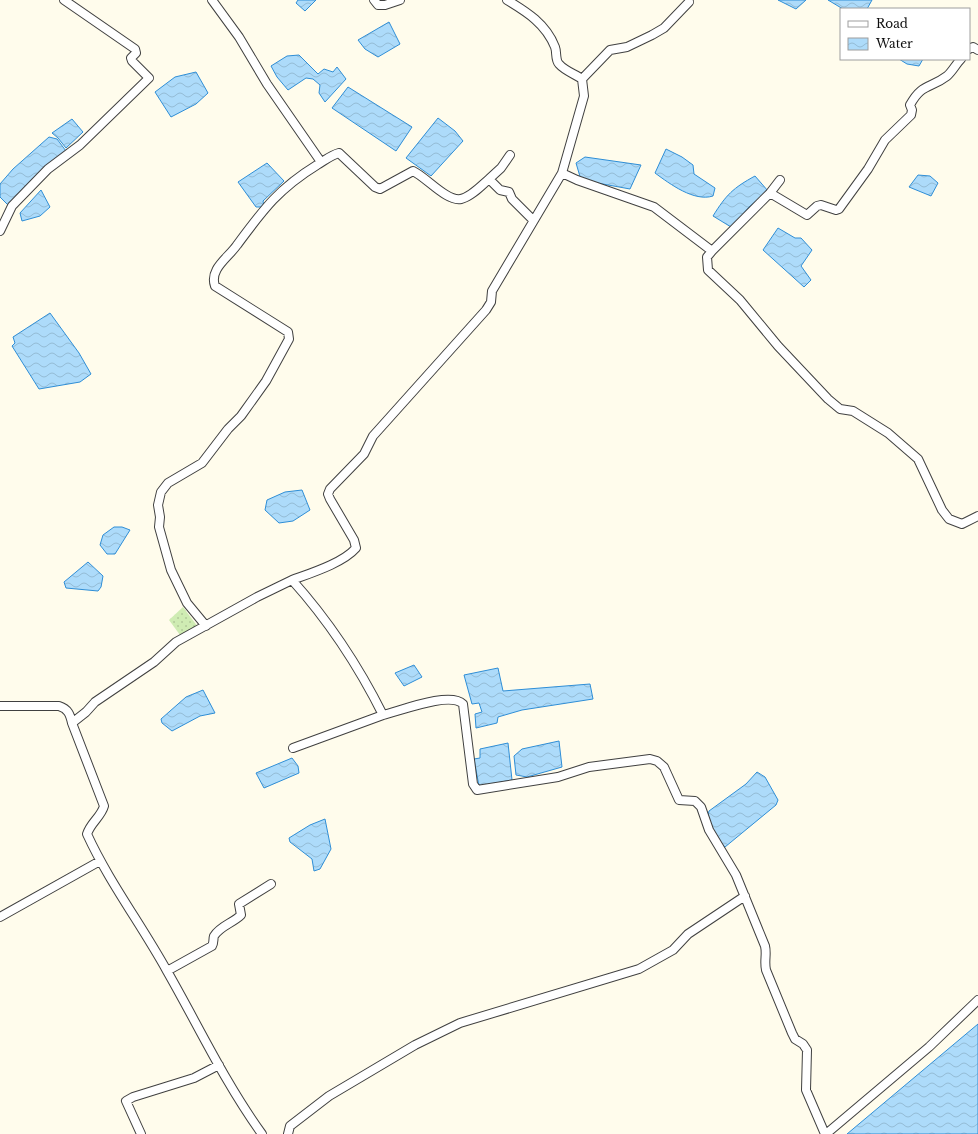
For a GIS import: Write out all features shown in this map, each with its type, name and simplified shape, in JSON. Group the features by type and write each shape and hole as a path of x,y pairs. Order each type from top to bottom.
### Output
{"street":[{"path":"0,231 12,206 48,169 80,145 149,78 132,61 131,58 136,53 135,49 64,0"},
{"path":"212,0 235,31 267,84 321,162"},
{"path":"374,0 378,4 385,5 400,0"},
{"path":"507,0 530,13 541,25 555,48 557,62 562,68 582,79"},
{"path":"582,79 610,50 627,47 664,28 689,2"},
{"path":"770,193 807,215 817,206 836,210 839,208 868,170 885,140 911,115 912,110 910,105 915,96 922,88 948,76 960,60"},
{"path":"72,723 95,702 154,662 176,642 258,597 292,580 319,570 352,553 356,548 354,540 330,499 328,494 330,489 364,454 373,436 486,310 491,302 492,291 562,173 584,96 582,79"},
{"path":"206,626 187,603 171,570 159,527 160,517 158,506 161,492 168,483 202,463 228,429 241,416 266,380 290,335 288,332 215,286 213,279 215,271 269,203 286,186 321,162 339,153 375,187 380,188 413,171 450,197 460,200 489,179 501,168 510,155"},
{"path":"562,173 599,188 654,207 712,251"},
{"path":"489,179 500,190 509,192 512,199 533,220"},
{"path":"780,180 770,193 707,257 708,270 740,300 783,351 828,399 840,409 853,411 888,433 918,459 939,506 949,519 962,524 978,516"},
{"path":"292,580 306,596 340,644 373,694 382,715"},
{"path":"293,748 382,715 420,704 453,699 459,700 463,704 473,784 478,790 558,777 589,766 641,759 657,761 662,764 668,773 680,800 695,801 701,807 709,830 736,875 765,946 766,954 764,961 766,970 794,1039 803,1044 807,1050 806,1090 826,1134 929,1047 978,1000"},
{"path":"0,706 59,706 65,708 70,713 72,723 104,806 102,812 90,825 87,834 100,861 168,971 244,1109 262,1134"},
{"path":"0,917 100,861"},
{"path":"168,971 212,946 214,937 221,929 235,921 241,915 239,904 271,884"},
{"path":"288,1134 290,1126 329,1096 415,1045 460,1023 639,969 673,950 688,934 745,896"},
{"path":"141,1134 126,1101 133,1097 194,1078 219,1064"}],"green space":[{"path":"183,607 198,627 180,635 169,620"}],"water":[{"path":"298,0 316,0 305,11 296,3"},
{"path":"778,0 806,0 796,9"},
{"path":"828,0 872,0 868,8 841,8"},
{"path":"389,22 400,44 378,57 365,49 358,40"},
{"path":"299,55 318,74 324,69 333,72 337,67 346,79 325,102 319,93 320,85 313,79 306,78 288,90 277,77 271,66 287,56"},
{"path":"901,60 922,60 919,66 907,64"},
{"path":"196,72 208,93 196,104 171,117 155,92 175,77"},
{"path":"348,87 412,127 396,151 332,108"},
{"path":"438,118 455,131 463,141 431,176 406,158"},
{"path":"72,119 83,132 66,148 52,133"},
{"path":"49,137 57,139 66,151 47,165 8,205 0,197 0,184 13,169"},
{"path":"666,149 682,157 693,165 694,174 715,188 713,196 698,196 682,191 655,173"},
{"path":"585,157 641,165 630,189 581,180 576,163"},
{"path":"267,163 284,181 263,201 264,207 256,207 238,182"},
{"path":"918,175 930,176 938,183 931,196 909,187"},
{"path":"755,176 768,191 749,207 733,226 731,227 713,216 731,193 741,184"},
{"path":"41,190 50,207 40,216 22,221 20,213"},
{"path":"778,228 795,238 801,238 812,250 801,266 811,280 804,287 763,250"},
{"path":"50,313 79,353 91,374 80,382 39,389 12,346 15,343 13,337"},
{"path":"302,490 310,510 293,521 279,523 265,510 267,500 285,492"},
{"path":"114,527 122,527 130,530 115,554 107,554 100,545 103,535"},
{"path":"88,562 103,576 101,587 98,591 66,588 64,582"},
{"path":"414,665 422,677 404,686 395,673"},
{"path":"498,668 503,691 590,684 593,699 522,710 498,717 497,723 476,728 475,714 482,712 479,703 472,704 464,675"},
{"path":"203,690 215,713 200,716 172,731 162,723 161,719 186,697"},
{"path":"559,741 562,767 527,777 516,775 514,756 522,749"},
{"path":"508,743 512,780 479,786 474,759 480,758 480,749"},
{"path":"292,758 298,766 299,773 264,788 256,773"},
{"path":"757,772 765,777 778,800 776,805 725,847 718,841 714,833 708,815 709,811 746,784"},
{"path":"325,819 331,849 320,869 314,871 312,859 290,842 289,838 310,825"},
{"path":"978,1024 978,1134 847,1134"}]}
